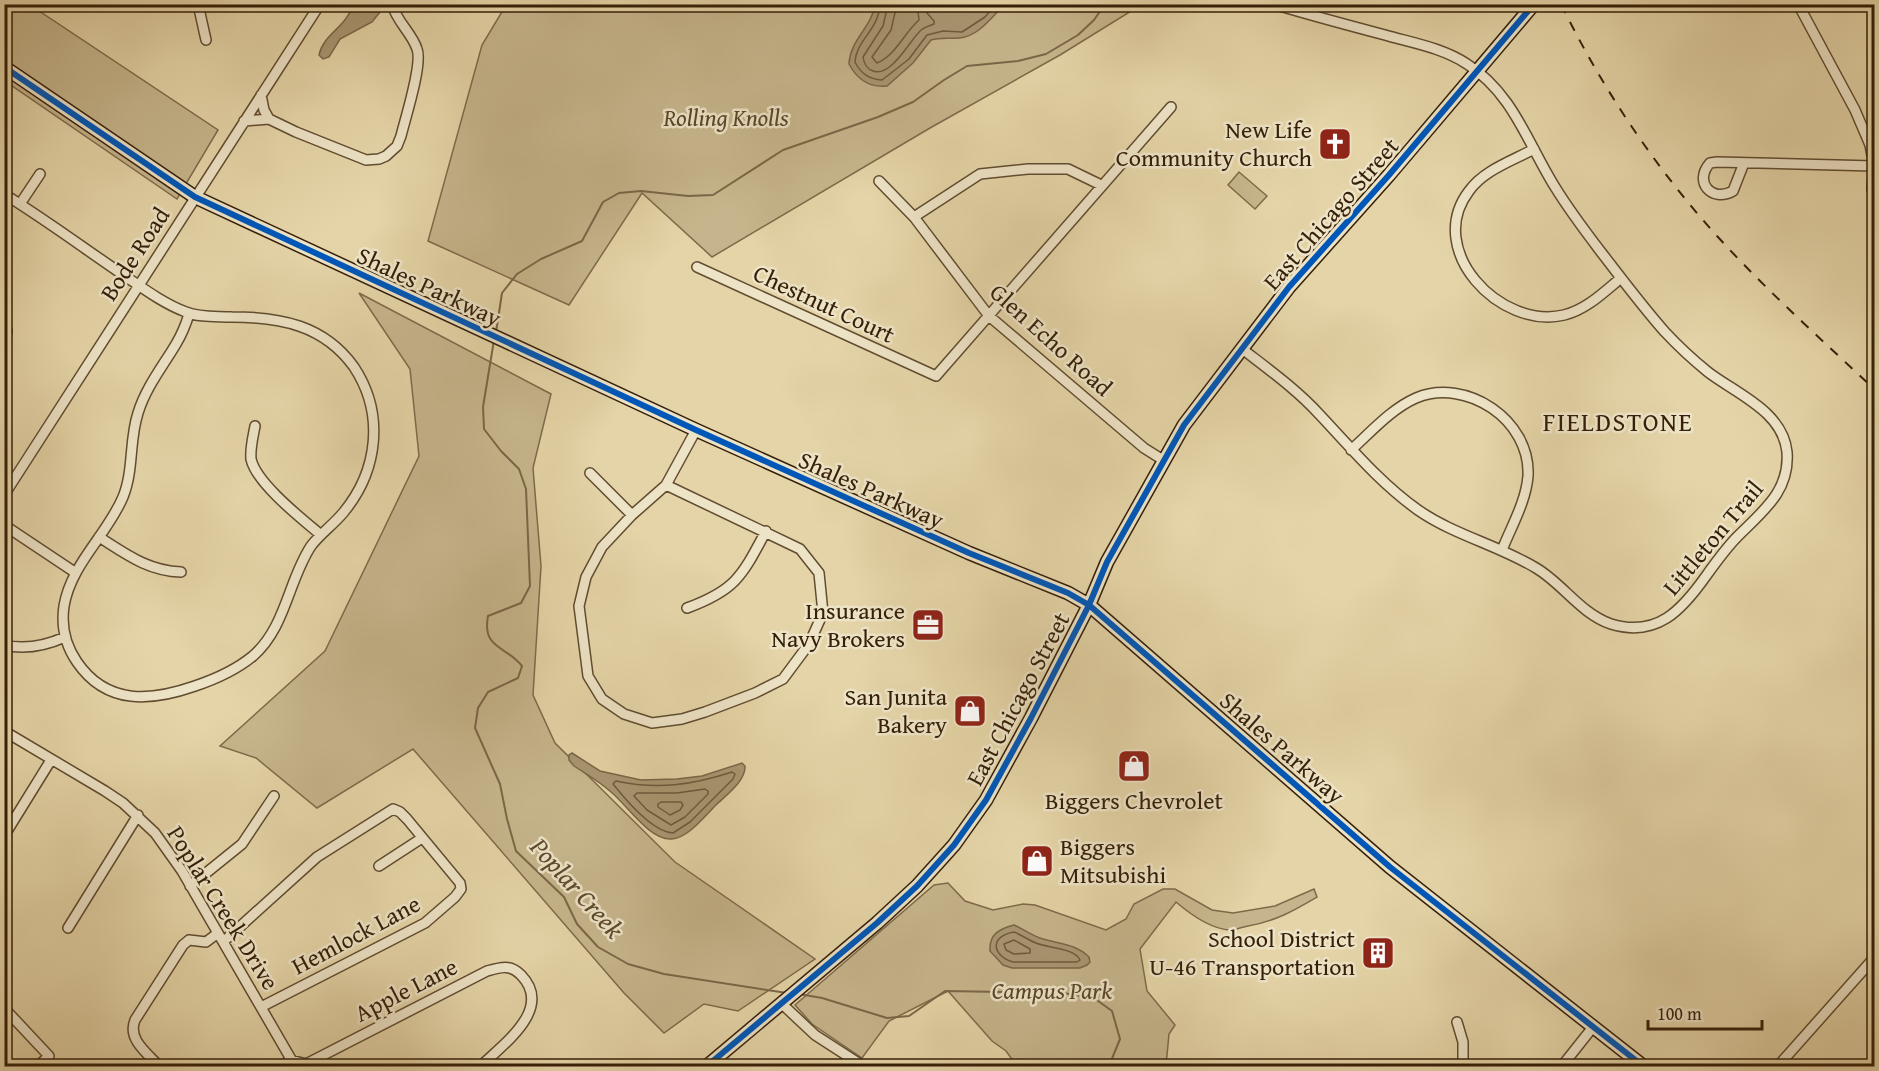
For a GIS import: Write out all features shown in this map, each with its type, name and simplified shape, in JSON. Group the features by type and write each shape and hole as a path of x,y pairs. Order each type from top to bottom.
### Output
{"street":[{"path":"198,4 206,40"},
{"name":"Bode Road","path":"4,495 320,4"},
{"path":"244,121 268,119 366,160 379,159 391,152 397,146 401,136 419,53 392,4"},
{"name":"Littleton Trail","path":"1241,348 1296,391 1383,481 1421,512 1450,529 1502,550 1537,568 1596,617 1609,623 1638,628 1670,617 1680,609 1727,547 1766,510 1782,486 1787,449 1772,419 1762,409 1728,387 1690,356 1647,312 1572,214 1553,185 1514,111 1477,72 1466,63 1434,49 1272,4"},
{"path":"1798,4 1855,110 1870,145 1874,166 1872,189 1875,195"},
{"name":"East Chicago Street","path":"707,1066 917,886 954,845 986,800 1001,774 1089,605 1107,562 1184,425 1296,279 1389,175 1534,5"},
{"name":"Shales Parkway","path":"4,67 195,197 476,330 969,553 1068,593 1089,605 1390,867 1643,1066"},
{"path":"261,96 268,119"},
{"path":"989,316 1171,107"},
{"path":"1534,149 1486,174 1467,193 1458,216 1455,238 1459,253 1469,271 1485,291 1508,308 1521,314 1550,317 1563,316 1581,309 1621,278"},
{"path":"1744,163 1733,191 1725,196 1717,195 1705,186 1704,169 1710,163 1744,163 1874,166"},
{"path":"914,217 980,174 1028,169 1068,169 1101,185"},
{"path":"20,204 40,174"},
{"name":"Glen Echo Road","path":"879,181 914,217 989,316 1144,448 1163,460"},
{"path":"4,194 138,285 189,314 268,318 296,324 323,337 344,355 359,376 373,413 374,447 370,464 356,495 342,514 321,535 301,563 272,633 253,656 224,675 159,697 137,698 106,688 81,668 65,637 64,608 76,573 122,499 126,488 138,413 154,378 182,333 189,314"},
{"name":"Chestnut Court","path":"697,267 936,376 989,316"},
{"path":"4,324 7,331 4,340"},
{"path":"1351,450 1404,405 1430,394 1444,392 1467,395 1493,408 1510,424 1517,435 1527,462 1528,476 1521,506 1502,550"},
{"path":"255,426 251,456 257,474 271,490 321,535"},
{"path":"666,485 800,549 819,573 823,613 809,644 783,679 705,712 682,719 652,723 624,714 602,699 588,676 579,606 586,577 602,547 632,515 666,485 696,430"},
{"path":"590,473 632,515"},
{"path":"4,525 76,573"},
{"path":"687,608 712,598 732,585 746,568 766,531"},
{"path":"99,537 144,565 164,571 181,572"},
{"path":"4,645 36,647 65,637"},
{"name":"Poplar Creek Drive","path":"4,732 105,791 138,815 167,848 219,933 293,1063"},
{"path":"4,836 51,760"},
{"path":"190,886 242,844 274,796"},
{"path":"224,942 317,857 393,809 400,812 422,838 379,866"},
{"path":"68,928 138,815"},
{"name":"Hemlock Lane","path":"261,1007 425,923 449,904 461,889 460,883 422,838"},
{"path":"159,1066 133,1036 135,1020 183,945 189,940 206,942 219,933"},
{"path":"1778,1066 1875,958"},
{"name":"Apple Lane","path":"280,1066 293,1063 306,1064 487,971 509,966 523,977 529,987 532,1005 524,1023 481,1066"},
{"path":"781,1003 815,1035 863,1066"},
{"path":"4,1008 49,1056 38,1066"},
{"path":"1457,1022 1463,1042 1463,1066"},
{"path":"1562,1066 1593,1027"}],"green space":[{"path":"4,5 30,5 218,130 177,199 5,81"},
{"name":"Rolling Knolls","path":"506,5 1141,5 1060,55 930,128 712,257 642,193 569,305 428,241 482,45"},
{"path":"1239,172 1267,196 1255,209 1228,185"},
{"path":"359,293 551,394 533,468 541,566 533,695 555,743 675,862 815,959 738,1011 704,1004 664,1033 624,993 413,749 317,808 256,758 220,746 325,651 419,456 410,369"},
{"name":"Campus Park","path":"948,883 965,901 993,910 1023,904 1035,905 1106,930 1126,919 1134,904 1163,889 1175,889 1212,910 1233,913 1275,906 1314,889 1317,897 1276,918 1234,930 1208,924 1176,902 1140,949 1147,991 1175,1025 1169,1034 1166,1066 1013,1066 1014,1062 1006,1051 992,1041 948,991 889,1021 862,1058 812,1024 795,1005 934,885"}],"water":[{"path":"355,4 379,5 380,12 372,22 340,39 329,57 323,59 319,55 323,45"},
{"path":"875,5 940,5 941,10 967,5 1004,5 984,26 966,37 931,40 913,63 887,86 875,86 864,81 849,64 853,48 869,21"},
{"path":"572,753 600,771 641,780 702,776 742,763 745,766 739,783 696,826 684,835 672,839 655,834 607,788 574,766 569,760 569,755"},
{"path":"1014,925 1040,938 1078,949 1089,957 1090,962 1080,968 1012,968 1003,965 990,951 991,940 996,933"}],"waterway":[{"name":"Poplar Creek","path":"496,332 502,293 517,274 541,259 582,241 603,202 619,193 641,191 688,196 713,195 783,150 878,117 913,102 967,66 1018,61 1046,54 1078,35 1094,20 1105,4"},
{"name":"Poplar Creek","path":"494,340 483,407 484,429 519,469 526,489 530,586 521,603 488,616 488,635 492,641 522,666 518,678 488,692 478,708 475,728 500,784 516,851 564,897 577,924 598,947 628,964 664,974 787,993"},
{"name":"Poplar Creek","path":"799,994 822,998 887,1018 909,1016 945,991 1063,993 1094,998 1112,1011 1120,1039 1109,1066"}],"railway":[{"path":"1561,4 1612,96 1672,182 1717,236 1755,276 1874,389"}],"cycle path":[{"path":"707,1066 877,923 917,886 954,845 986,800 1031,718 1089,605 1107,562 1184,425 1289,287 1389,175 1534,4"},
{"path":"4,67 195,197 696,430 969,553 1068,593 1089,605 1390,867 1643,1066"}],"place":[{"name":"New Life Community Church","path":"1335,144"},
{"name":"Insurance Navy Brokers","path":"928,625"},
{"name":"San Junita Bakery","path":"970,711"},
{"name":"Biggers Chevrolet","path":"1134,766"},
{"name":"Biggers Mitsubishi","path":"1037,861"},
{"name":"School District U-46 Transportation","path":"1378,953"}],"district":[{"name":"FIELDSTONE","path":"1618,422"}]}
